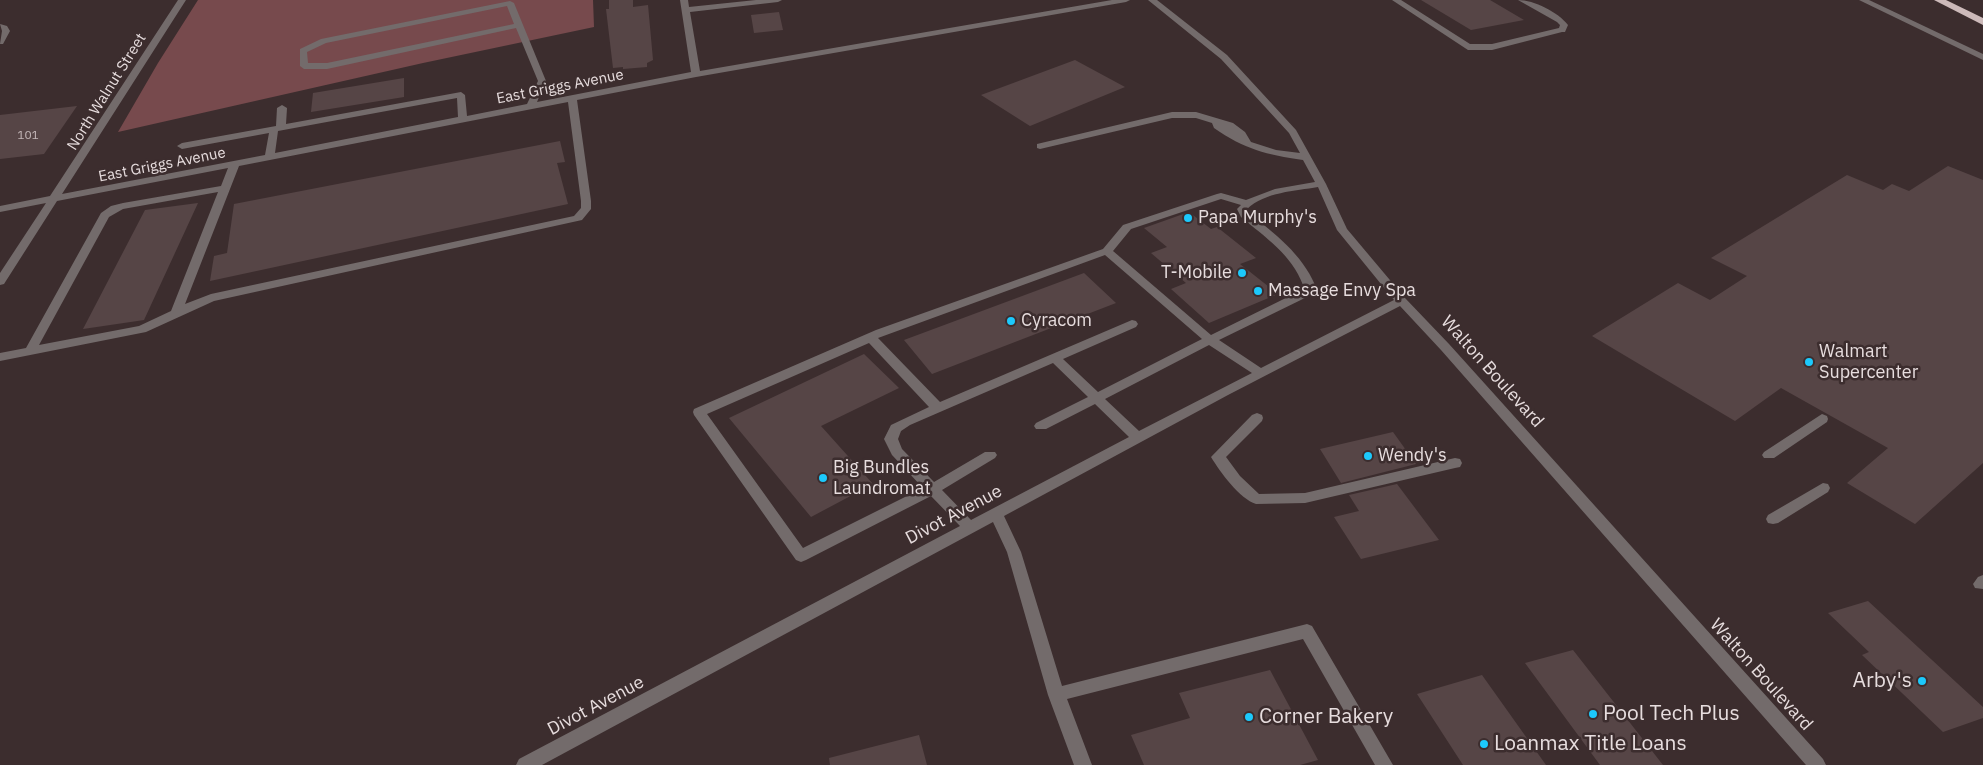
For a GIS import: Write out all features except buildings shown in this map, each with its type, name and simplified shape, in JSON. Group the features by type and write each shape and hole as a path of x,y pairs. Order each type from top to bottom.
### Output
{"highway":[{"path":"1939,0 1983,22"},
{"path":"1954,0 1983,12"}],"street":[{"name":"North Walnut Street","path":"0,282 55,200 182,0"},
{"path":"684,0 696,74"},
{"path":"686,10 778,0"},
{"name":"East Griggs Avenue","path":"0,210 696,74 1126,0"},
{"name":"Walton Boulevard","path":"1152,0 1224,57 1293,132 1321,184 1342,230 1401,300 1817,765"},
{"path":"1396,0 1468,47 1492,47 1562,30 1564,25 1560,20 1522,0"},
{"path":"1863,0 1983,57"},
{"path":"519,25 327,66 304,66 303,51 324,41 510,3 542,81 530,107"},
{"path":"0,26 6,32 0,42"},
{"path":"182,146 461,95 463,120"},
{"path":"0,357 142,329 161,322 193,303 211,298 578,218 586,208 586,201 572,98"},
{"path":"269,158 282,108"},
{"path":"1040,146 1172,115 1196,115 1222,122 1232,127 1242,134 1246,141 1275,152 1306,157"},
{"path":"176,312 234,164"},
{"path":"1041,426 1306,293 1309,285 1307,280 1287,251 1245,215 1242,209 1246,203 1255,198 1321,184"},
{"path":"30,351 105,215 109,211 123,206 226,188"},
{"path":"990,455 932,489 801,556 700,412 870,337 1107,251 1127,228 1221,196 1246,203"},
{"path":"1107,251 1210,340 1261,373"},
{"name":"Divot Avenue","path":"525,765 1401,300"},
{"path":"970,528 897,452 892,439 896,428 905,422 940,409 1132,324"},
{"path":"870,337 940,409"},
{"path":"1055,358 1138,438"},
{"path":"1257,418 1218,457 1235,480 1256,499 1305,498 1455,462"},
{"path":"1769,455 1822,419"},
{"path":"1773,519 1823,488"},
{"path":"996,514 1014,552 1056,695 1083,765"},
{"path":"1056,695 1308,631 1384,765"}],"shaded area":[{"path":"198,0 593,0 594,27 423,63 118,132 158,63"}],"place":[{"name":"Papa Murphy's","path":"1188,218"},
{"name":"T-Mobile","path":"1242,273"},
{"name":"Massage Envy Spa","path":"1258,291"},
{"name":"Cyracom","path":"1011,321"},
{"name":"Walmart Supercenter","path":"1809,362"},
{"name":"Wendy's","path":"1368,456"},
{"name":"Big Bundles Laundromat","path":"823,478"},
{"name":"Arby's","path":"1922,681"},
{"name":"Pool Tech Plus","path":"1593,714"},
{"name":"Corner Bakery","path":"1249,717"},
{"name":"Loanmax Title Loans","path":"1484,744"}]}
